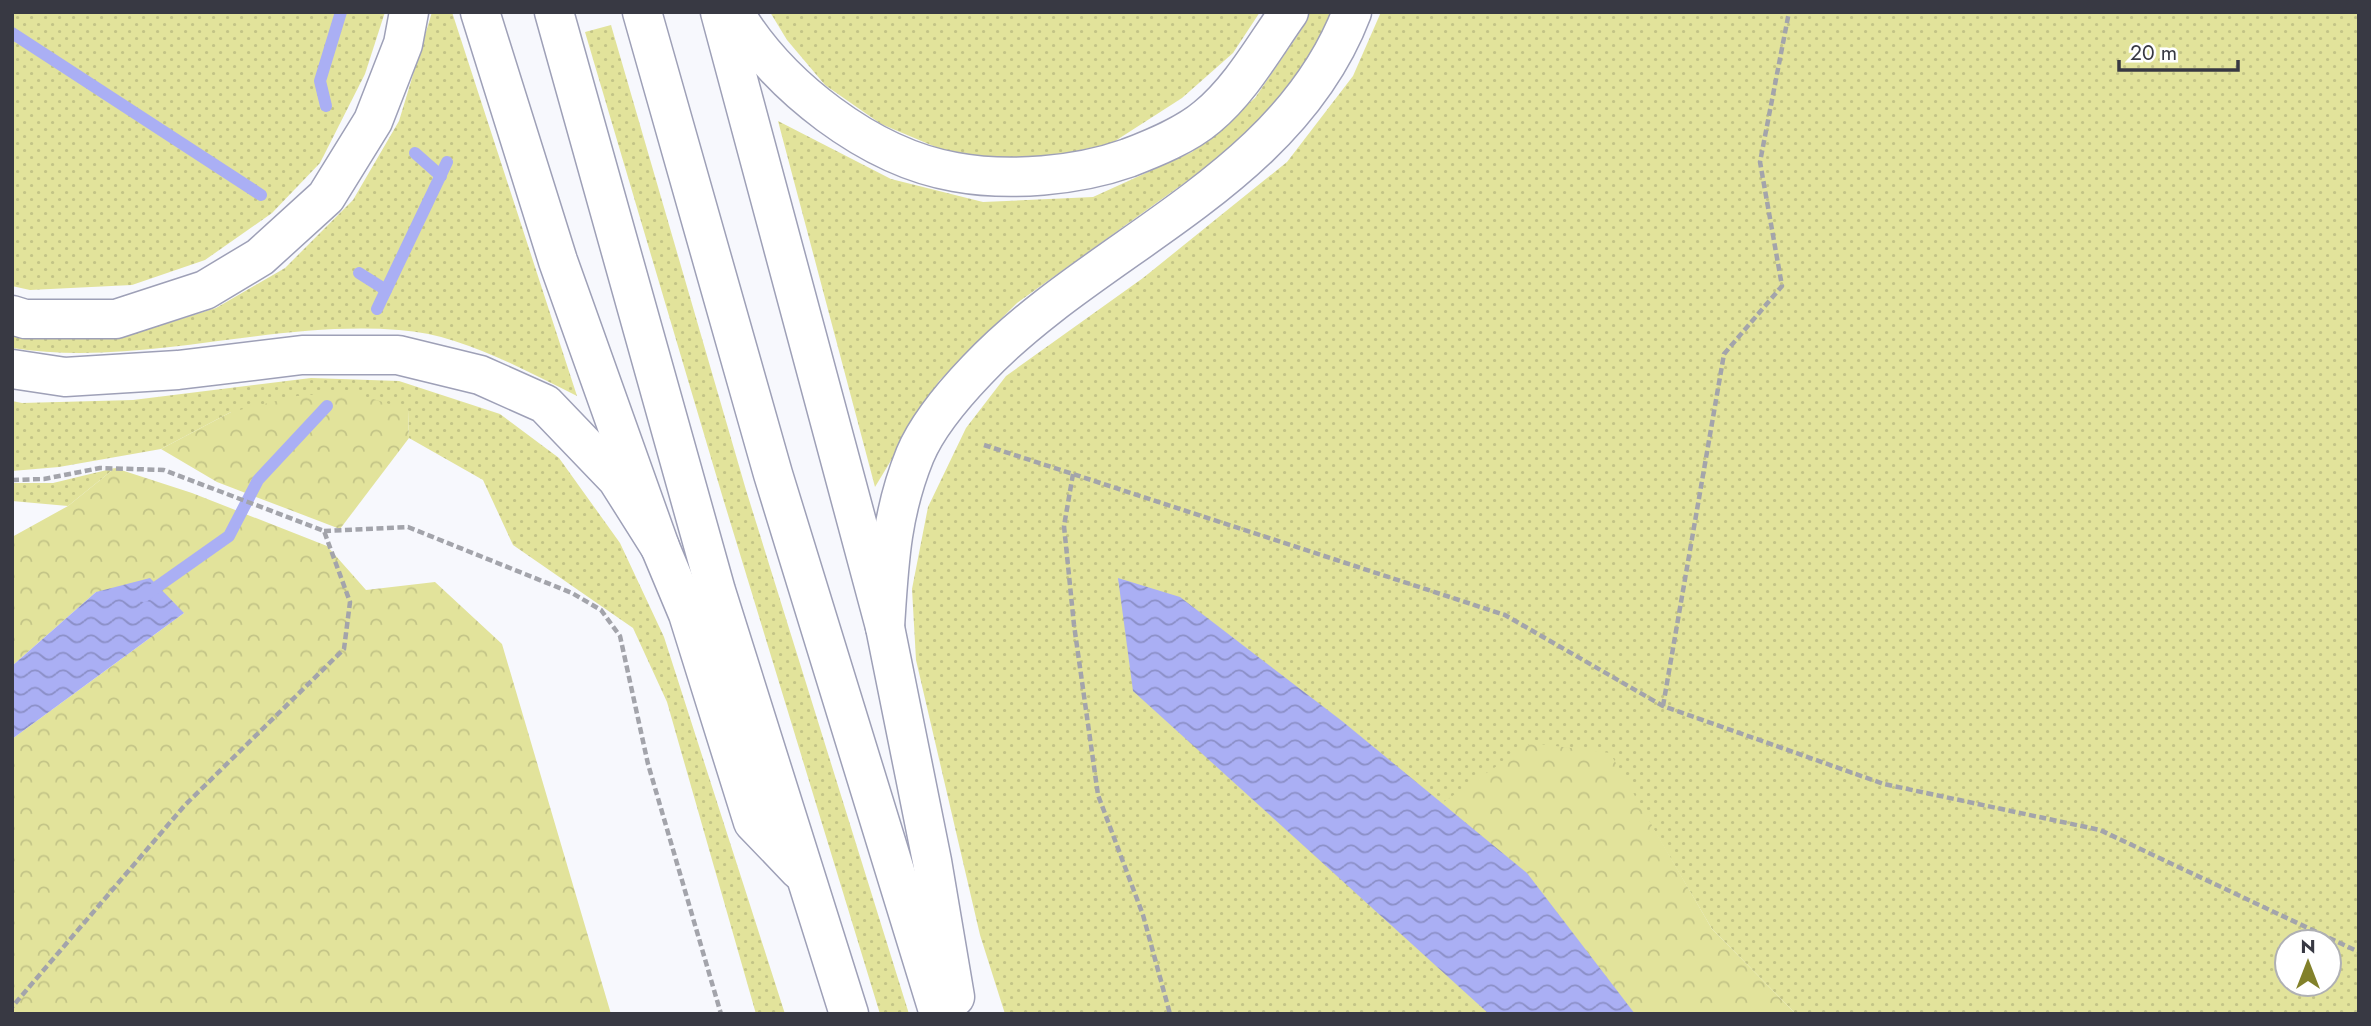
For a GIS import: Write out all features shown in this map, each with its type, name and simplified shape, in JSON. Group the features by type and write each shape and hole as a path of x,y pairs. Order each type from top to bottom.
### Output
{"highway":[{"path":"12,315 25,319 116,319 205,290 260,257 326,197 373,121 403,44 409,12"},
{"path":"480,12 550,235 660,547 688,614 753,822 806,877"},
{"path":"554,12 716,591 849,1014"},
{"path":"642,12 773,474 939,1014"},
{"path":"720,12 885,626 932,861 958,1014"},
{"path":"734,12 783,77 818,108 888,150 955,172 1037,176 1096,169 1152,148 1207,117 1250,69 1289,12"},
{"path":"885,626 891,533 916,454 951,397 1004,341 1066,292 1221,181 1281,125 1324,67 1352,12"},
{"path":"12,369 65,377 178,370 302,355 398,355 480,375 545,404 617,479 660,547"}],"path":[{"path":"1663,706 1724,354 1782,286 1760,162 1789,12"},
{"path":"984,444 1505,615 1663,706 1884,784 2100,830 2359,952"},
{"path":"12,480 44,479 100,468 163,470 324,531 408,527 572,593 601,610 620,636 648,764 722,1014"},
{"path":"1073,474 1064,526 1074,625 1098,795 1143,915 1170,1014"},
{"path":"12,1007 185,805 344,649 350,602 324,531"}],"green space":[{"path":"12,12 385,12 365,74 320,163 272,213 205,260 132,285 30,290 12,286"},
{"path":"432,12 452,12 577,396 491,354 445,338 399,330 302,331 109,352 60,353 12,348 12,333 71,337 146,330 216,308 285,268 353,200 399,121"},
{"path":"770,12 1260,12 1233,53 1182,98 1112,143 1027,162 950,153 881,124 825,85 787,40"},
{"path":"1309,12 1338,12 1289,95 1240,143 1017,303 939,381 875,487 778,121 891,179 983,202 1093,197 1192,152 1255,98 1302,29"},
{"path":"1381,12 2359,12 2359,1014 1796,1014 1712,929 1610,755 1712,1014 1005,1014 980,935 916,660 912,589 928,507 966,428 1006,376 1143,278 1287,162 1353,76"},
{"path":"611,25 746,490 909,1014 880,1014 722,495 585,32"},
{"path":"311,378 399,381 500,414 559,458 620,543 664,637 785,1014 756,1014 667,702 633,628 513,545 483,480 409,438 408,410 231,412 161,449 59,467 12,471 12,401 133,400"},
{"path":"351,392 408,410 409,438 340,529 217,482 161,449 231,412 297,396"},
{"path":"115,468 68,506 12,501 12,483 53,483"},
{"path":"115,468 192,493 327,546 366,590 435,582 502,644 611,1014 12,1014 12,739 184,613 96,592 12,666 12,537 68,506"},
{"path":"1531,743 1610,753 1712,929 1796,1014 1635,1014 1527,873 1442,803"}],"water":[{"path":"150,578 184,613 12,739 12,666 96,592"},
{"path":"1118,578 1180,597 1342,721 1527,873 1635,1014 1489,1014 1133,691"}],"waterway":[{"path":"326,106 320,81 341,12"},
{"path":"12,33 261,195"},
{"path":"415,153 441,176"},
{"path":"377,309 447,162"},
{"path":"359,273 386,290"},
{"path":"144,596 229,536 258,480 327,406"}]}
